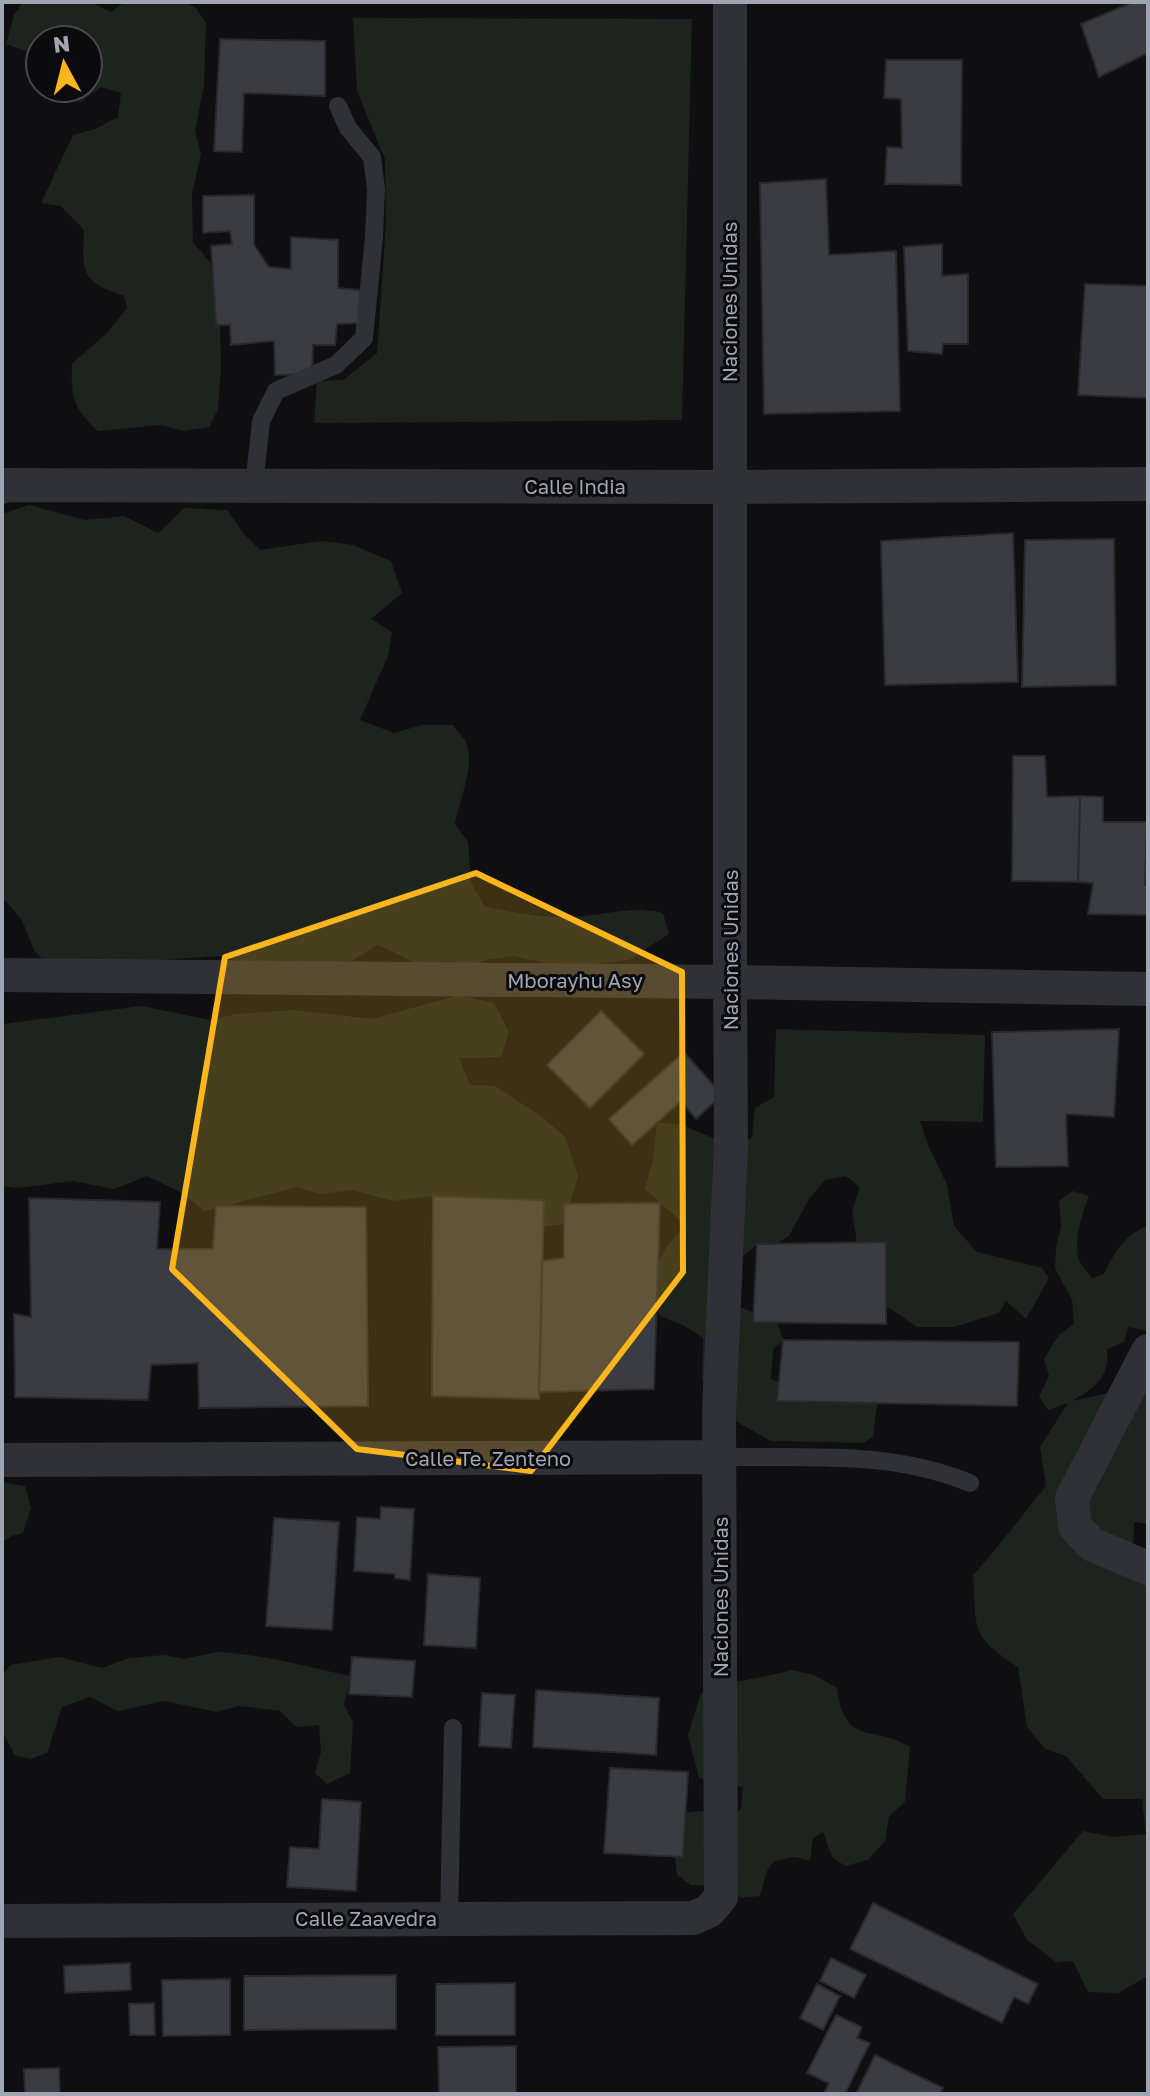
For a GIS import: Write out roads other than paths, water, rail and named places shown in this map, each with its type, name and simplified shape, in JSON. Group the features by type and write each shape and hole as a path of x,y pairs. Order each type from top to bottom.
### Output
{"street":[{"name":"Naciones Unidas","path":"721,1897 719,1457 732,1116 730,2"},
{"name":"Calle India","path":"2,487 1148,484"},
{"name":"Mborayhu Asy","path":"2,975 1148,989"},
{"path":"1148,1351 1072,1498 1075,1526 1091,1544 1148,1568"},
{"name":"Calle Te. Zenteno","path":"2,1460 719,1457"},
{"name":"Calle Zaavedra","path":"2,1921 693,1918 709,1911 721,1897"}],"lane":[{"path":"254,486 261,421 276,391 336,365 364,338 376,189 372,157 348,128 338,106"},
{"name":"Calle Te. Zenteno","path":"719,1457 883,1459 939,1470 970,1483"},
{"path":"449,1918 453,1728"}]}
